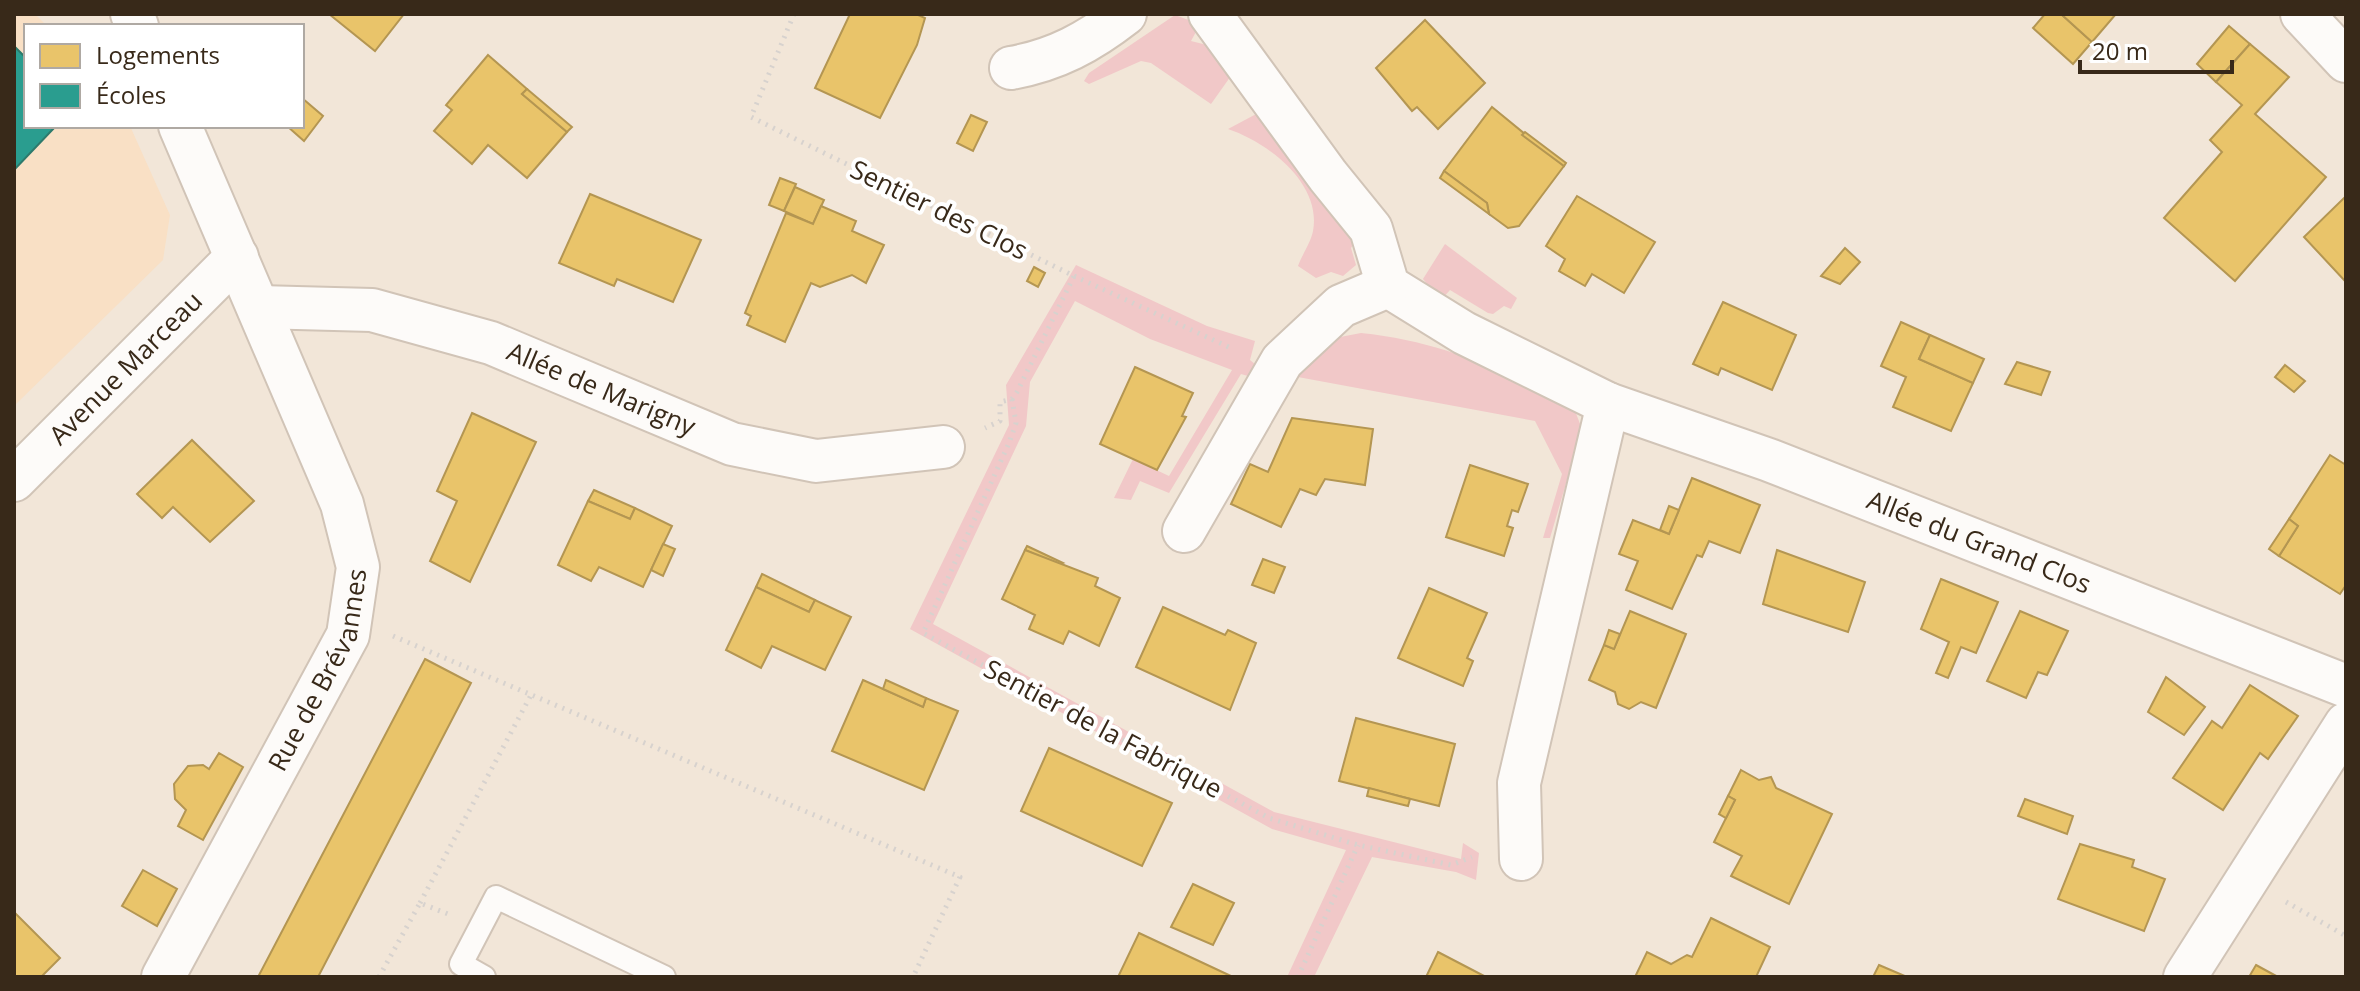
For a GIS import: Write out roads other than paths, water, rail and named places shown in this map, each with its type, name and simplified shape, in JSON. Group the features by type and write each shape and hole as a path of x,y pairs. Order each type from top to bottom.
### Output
{"street":[{"path":"1011,68 1049,61 1104,31 1125,14"},
{"path":"1184,531 1282,361 1341,306 1388,286 1371,229 1328,176 1210,14"},
{"path":"2302,14 2346,61"},
{"name":"Rue de Brévannes","path":"163,977 348,635 358,567 352,534 259,307 181,128"},
{"name":"Avenue Marceau","path":"14,480 237,257"},
{"name":"Allée du Grand Clos","path":"1388,286 1464,333 1608,404 1769,460 2346,686"},
{"name":"Allée de Marigny","path":"259,307 372,310 491,343 732,444 816,461 943,447"},
{"path":"1521,859 1519,783 1608,404"},
{"path":"2185,977 2346,724"}],"lane":[{"path":"484,977 461,964 496,897 664,977"}]}
